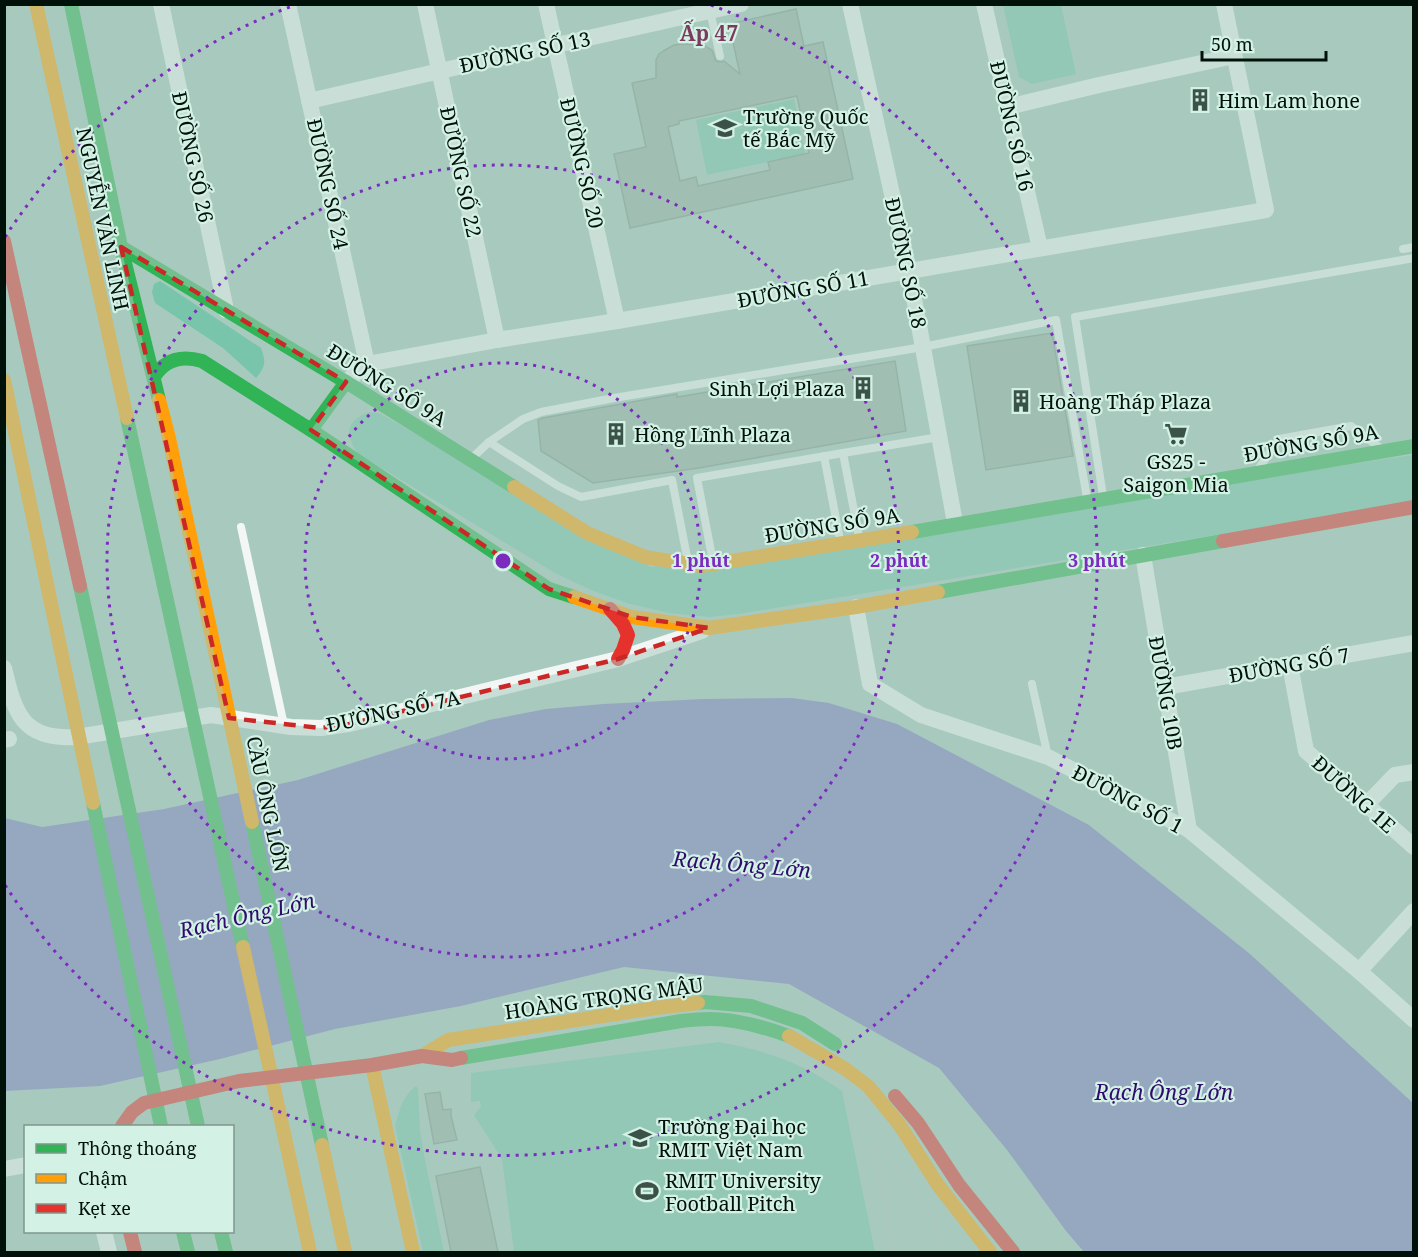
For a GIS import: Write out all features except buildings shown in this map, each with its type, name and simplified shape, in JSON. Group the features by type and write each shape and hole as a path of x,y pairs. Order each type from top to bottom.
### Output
{"main road":[{"name":"NGUYỄN VĂN LINH","path":"36,4 310,1252"},
{"name":"NGUYỄN VĂN LINH","path":"71,4 121,247 168,434"},
{"path":"4,241 198,1125"},
{"name":"ĐƯỜNG SỐ 9A","path":"121,247 346,382 470,460 552,497 587,533 645,557 688,565 701,566 860,541 1413,446"},
{"path":"154,377 165,363 178,358 192,357 202,361 311,430 549,589 632,617 709,628 856,607 1413,507"},
{"path":"4,381 161,1125"},
{"path":"311,430 346,382"},
{"name":"CẦU ÔNG LỚN","path":"168,434 345,1252"},
{"path":"610,609 623,624 628,635 618,659"},
{"name":"HOÀNG TRỌNG MẬU","path":"422,1056 448,1040 705,1002 751,1006 781,1015 802,1023 844,1050"},
{"name":"HOÀNG TRỌNG MẬU","path":"123,1125 132,1112 144,1103 238,1081 372,1065 422,1056 452,1060 681,1021 710,1019 744,1023 790,1036 844,1068 868,1086 899,1124 938,1185 990,1252"},
{"path":"372,1065 413,1252"},
{"path":"890,1089 918,1123 959,1185 1013,1252"},
{"path":"130,1233 135,1252"},
{"path":"183,1233 188,1252"},
{"path":"221,1233 226,1252"}],"street":[{"name":"ĐƯỜNG SỐ 26","path":"161,4 226,310"},
{"name":"ĐƯỜNG SỐ 24","path":"288,4 367,364"},
{"name":"ĐƯỜNG SỐ 22","path":"425,4 497,340"},
{"name":"ĐƯỜNG SỐ 20","path":"546,4 617,321"},
{"name":"ĐƯỜNG SỐ 13","path":"309,101 741,4"},
{"name":"ĐƯỜNG SỐ 18","path":"850,4 909,271 955,523"},
{"name":"ĐƯỜNG SỐ 16","path":"984,4 1040,248"},
{"path":"1008,107 1234,56 1224,4"},
{"name":"ĐƯỜNG SỐ 11","path":"367,364 1266,210 1234,56"},
{"path":"346,382 367,364"},
{"name":"ĐƯỜNG 10B","path":"1143,555 1189,830"},
{"name":"ĐƯỜNG SỐ 1","path":"856,607 870,684 921,715 1048,757 1189,830 1359,971 1413,1020"},
{"name":"ĐƯỜNG SỐ 7A","path":"4,668 13,701 20,716 30,727 44,735 59,738 211,715 284,726 321,728 349,724 618,659 709,628"},
{"name":"ĐƯỜNG SỐ 7","path":"1165,687 1413,643"},
{"name":"ĐƯỜNG 1E","path":"1290,665 1306,751 1413,847"},
{"path":"1366,805 1395,775 1413,772"},
{"path":"1359,971 1413,911"},
{"path":"4,1169 24,1165"},
{"path":"104,1233 109,1252"}],"lane":[{"path":"710,11 720,56"},
{"path":"1403,249 1413,247"},
{"path":"1104,500 1075,317 1413,258"},
{"path":"470,460 489,442 523,419 541,412 923,347 1056,320 1088,501"},
{"path":"1256,472 1279,439 1351,426 1384,451"},
{"path":"713,564 697,478 939,437"},
{"path":"489,442 552,497 581,496 672,480 688,565"},
{"path":"843,453 860,541"},
{"path":"824,456 841,543"},
{"path":"241,527 284,726"},
{"path":"1032,684 1048,757"}],"path":[{"path":"894,1252 874,1149 876,1147 884,1150 913,1187 931,1217 937,1231 941,1252"}],"highlighted area":[{"path":"121,247 346,382 311,430 549,589 632,617 709,628 618,659 349,724 321,728 229,718"}],"green space":[{"path":"1003,5 1061,5 1076,74 1032,84 1019,77"},
{"path":"794,99 805,154 707,175 696,120"},
{"path":"160,281 261,348 264,364 256,378 223,348 155,303 152,292 154,284"},
{"path":"369,412 379,413 651,567 1413,455 1413,502 739,614 709,617 669,613 627,603 591,590 555,573 357,453 349,433 350,428 356,419"},
{"name":"Trường Đại học RMIT Việt Nam","path":"719,1042 753,1049 783,1059 812,1072 842,1091 875,1252 514,1252 502,1159 474,1115 481,1107 480,1101 471,1102 471,1073"},
{"path":"416,1086 424,1155 444,1252 423,1252 395,1126 405,1099"}],"water":[{"name":"Rạch Ông Lớn","path":"792,698 829,703 897,724 1089,825 1250,954 1413,1103 1413,1252 1084,1252 1007,1150 939,1068 789,984 624,967 461,1006 335,1029 220,1059 100,1086 5,1091 5,818 42,827 164,809 298,780 489,720 546,709 703,699"}],"traffic: fast":[{"path":"71,4 121,247 159,400"},
{"path":"121,247 346,382 514,487"},
{"path":"154,377 169,362 188,358 202,361 311,430 549,589 574,597"},
{"path":"311,430 346,382"},
{"path":"127,418 243,947"},
{"path":"912,532 1414,446"},
{"path":"938,592 1223,541"},
{"path":"80,586 198,1125"},
{"path":"93,803 161,1125"},
{"path":"252,822 322,1145"},
{"path":"698,1003 751,1006 802,1023 835,1044"},
{"path":"461,1058 699,1019 740,1022 789,1036"},
{"path":"183,1233 188,1252"},
{"path":"221,1233 226,1252"}],"traffic: slow":[{"path":"36,4 127,418"},
{"path":"4,380 93,803"},
{"path":"159,400 252,822"},
{"path":"514,487 587,533 645,557 701,566 912,532"},
{"path":"574,597 632,617 709,628 856,607 938,592"},
{"path":"243,947 310,1252"},
{"path":"422,1056 448,1040 698,1003"},
{"path":"789,1036 844,1068 868,1086 899,1124 938,1185 990,1252"},
{"path":"372,1065 413,1252"},
{"path":"322,1145 345,1252"}],"traffic: jam":[{"path":"4,241 80,586"},
{"path":"1223,541 1414,507"},
{"path":"610,609 623,624 628,635 618,659"},
{"path":"123,1125 132,1112 144,1103 239,1081 372,1065 422,1056 452,1060 461,1058"},
{"path":"895,1096 918,1123 959,1185 1013,1252"},
{"path":"130,1233 135,1252"}],"place":[{"name":"Him Lam hone","path":"1200,100"},
{"name":"Trường Quốc tế Bắc Mỹ","path":"725,128"},
{"name":"Sinh Lợi Plaza","path":"863,388"},
{"name":"Hoàng Tháp Plaza","path":"1021,401"},
{"name":"Hồng Lĩnh Plaza","path":"616,434"},
{"name":"GS25 - Saigon Mia","path":"1176,434"},
{"name":"Trường Đại học RMIT Việt Nam","path":"640,1138"},
{"name":"RMIT University Football Pitch","path":"647,1191"}],"district":[{"name":"Ấp 47","path":"709,33"}]}
